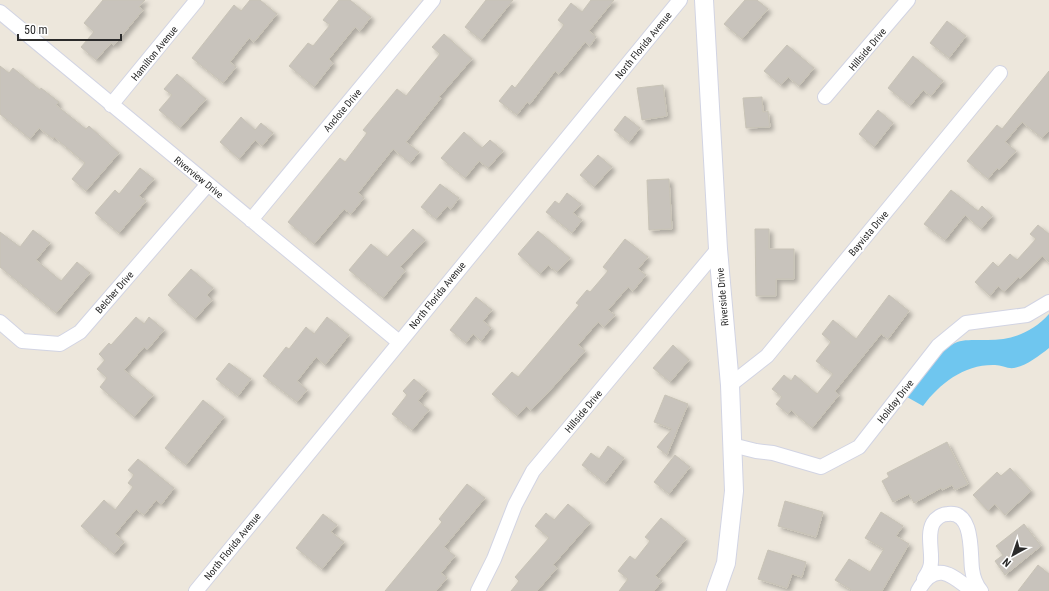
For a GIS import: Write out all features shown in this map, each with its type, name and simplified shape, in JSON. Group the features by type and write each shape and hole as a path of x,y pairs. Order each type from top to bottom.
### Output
{"street":[{"name":"Hamilton Avenue","path":"112,105 197,0"},
{"name":"Anclote Drive","path":"251,220 433,0"},
{"name":"North Florida Avenue","path":"196,591 680,0"},
{"name":"Riverside Drive","path":"704,0 718,249 730,385 734,491 726,563 716,591"},
{"name":"Hillside Drive","path":"825,97 908,0"},
{"name":"Riverview Drive","path":"0,12 399,342"},
{"name":"Bayvista Drive","path":"730,385 767,356 1000,73"},
{"name":"Belcher Drive","path":"0,322 22,341 60,344 80,332 208,184"},
{"name":"Hillside Drive","path":"478,591 494,559 515,505 533,471 718,249"},
{"name":"Holiday Drive","path":"732,445 756,451 773,453 821,467 859,447 938,346 966,323 1027,315 1049,302"},
{"path":"921,585 931,564 930,531 932,524 943,515 950,513 958,516 964,521 969,530 972,570 981,591"},
{"path":"921,585 936,573 946,574 953,576 972,591"}],"water":[{"path":"1049,314 1049,348 1032,360 1014,368 997,365 973,368 964,371 945,383 923,406 907,397 922,376 941,354 956,342 1002,339 1019,335 1035,327"}],"building":[{"path":"103,0 145,0 139,7 143,10 114,45 111,43 96,60 81,47 94,32 84,23"},
{"path":"250,0 260,0 277,14 254,42 249,38 230,62 236,67 223,83 192,58 234,5 241,11"},
{"path":"339,0 350,0 371,17 360,31 355,27 329,59 333,63 314,87 289,66 308,43 313,46 330,25 323,20"},
{"path":"486,0 513,0 481,40 465,27"},
{"path":"591,0 614,0 589,31 596,37 590,46 585,42 559,74 555,71 530,104 527,102 517,115 499,101 512,85 515,88 564,25 558,20 571,3 582,12"},
{"path":"745,0 757,0 768,9 742,39 724,24"},
{"path":"947,21 966,36 949,58 930,43"},
{"path":"444,34 472,59 439,97 441,98 406,142 419,152 410,163 393,149 358,193 364,198 351,214 344,209 314,244 288,222 340,158 345,162 367,133 363,130 397,89 406,96 440,54 432,47"},
{"path":"787,45 814,68 799,86 788,77 781,85 764,71"},
{"path":"913,56 943,81 931,96 923,90 910,106 888,88"},
{"path":"0,66 9,73 13,68 40,90 41,88 59,102 56,105 86,129 89,126 119,153 86,191 72,179 85,163 54,137 53,139 39,128 30,139 0,114"},
{"path":"1049,71 1049,130 1042,138 1022,122 1005,142 1016,151 999,170 997,168 988,179 967,161 997,125 1002,129"},
{"path":"177,74 206,99 180,128 159,110 172,95 164,89"},
{"path":"663,85 667,116 642,120 637,88"},
{"path":"762,97 763,112 768,111 770,127 746,128 743,98"},
{"path":"878,110 893,123 874,147 859,134"},
{"path":"625,116 640,128 629,142 614,130"},
{"path":"241,117 255,130 261,123 273,133 262,146 255,140 239,159 220,142"},
{"path":"464,132 482,148 490,140 503,151 488,168 479,161 465,178 441,158"},
{"path":"598,155 612,167 594,187 580,175"},
{"path":"140,168 154,179 139,196 146,201 119,233 95,213 115,190 119,194"},
{"path":"669,179 672,229 649,230 647,180"},
{"path":"440,184 459,198 451,209 447,206 436,219 421,207"},
{"path":"951,190 978,211 982,206 992,216 981,229 965,215 945,240 924,224"},
{"path":"567,193 581,204 573,213 582,220 572,233 546,212 555,201 559,204"},
{"path":"1038,225 1049,234 1049,262 1042,256 1020,279 1018,277 1004,292 998,286 990,296 975,282 993,262 998,267 1010,254 1017,260 1036,239 1030,234"},
{"path":"413,229 425,240 400,267 405,271 383,298 349,270 371,244 387,257"},
{"path":"755,229 769,229 769,249 794,249 794,279 776,279 776,296 756,296"},
{"path":"33,230 50,243 36,260 61,281 77,262 90,273 56,313 0,267 0,232 20,247"},
{"path":"538,231 570,258 557,272 548,265 540,274 518,254"},
{"path":"625,239 648,257 638,269 646,275 633,291 628,287 608,310 615,315 604,327 598,322 578,345 585,351 554,386 531,410 526,406 517,416 492,394 512,372 518,377 579,305 576,303 587,290 590,292 608,271 603,267"},
{"path":"191,269 213,288 207,295 212,300 195,319 168,295"},
{"path":"889,295 909,311 888,339 881,334 835,391 839,395 812,428 791,410 788,414 776,404 782,397 772,389 784,375 791,381 795,375 817,394 833,374 816,361 831,342 822,334 833,320 856,339"},
{"path":"476,297 492,310 483,321 491,328 481,341 473,334 466,343 450,330"},
{"path":"136,317 144,324 149,317 164,330 147,350 144,347 124,370 153,395 134,417 100,387 107,378 97,369 105,360 99,354 109,343 111,345"},
{"path":"327,317 349,335 325,365 316,357 297,381 307,390 297,402 263,376 286,347 289,349 306,327 314,334"},
{"path":"673,345 689,360 670,382 653,368"},
{"path":"229,363 251,379 238,396 216,379"},
{"path":"414,379 427,390 418,401 429,410 412,430 392,414 407,395 403,391"},
{"path":"665,395 688,404 667,455 657,447 672,429 654,422"},
{"path":"203,400 224,417 186,465 165,448"},
{"path":"947,442 968,484 955,490 952,485 942,490 941,488 914,503 909,494 893,502 882,481 889,477 887,473"},
{"path":"608,446 624,458 605,483 582,465 591,453 599,459"},
{"path":"675,455 690,467 669,494 654,482"},
{"path":"138,459 174,488 161,505 156,500 144,515 136,509 115,534 124,542 114,554 81,526 104,500 115,510 133,487 128,483 134,475 128,470"},
{"path":"1010,468 1031,491 1005,515 995,504 988,511 973,495 997,472 1001,476"},
{"path":"467,484 485,498 444,547 455,556 441,573 447,578 436,591 385,591 442,522 439,519"},
{"path":"785,501 823,512 816,537 778,526"},
{"path":"568,504 590,523 553,565 557,568 537,591 511,591 519,581 515,577 549,538 535,526 546,513 554,520"},
{"path":"881,512 903,526 896,536 909,544 882,591 853,591 835,580 849,559 870,572 884,549 865,538"},
{"path":"323,514 337,525 331,532 344,542 322,569 296,548"},
{"path":"661,518 686,539 655,576 662,581 654,591 619,591 628,579 618,571 630,556 635,560 650,541 645,537"},
{"path":"1024,524 1041,546 1005,575 995,561 1003,555 996,546"},
{"path":"768,550 806,562 802,577 792,574 787,588 758,579"},
{"path":"1038,565 1049,574 1049,591 1018,591"}]}
